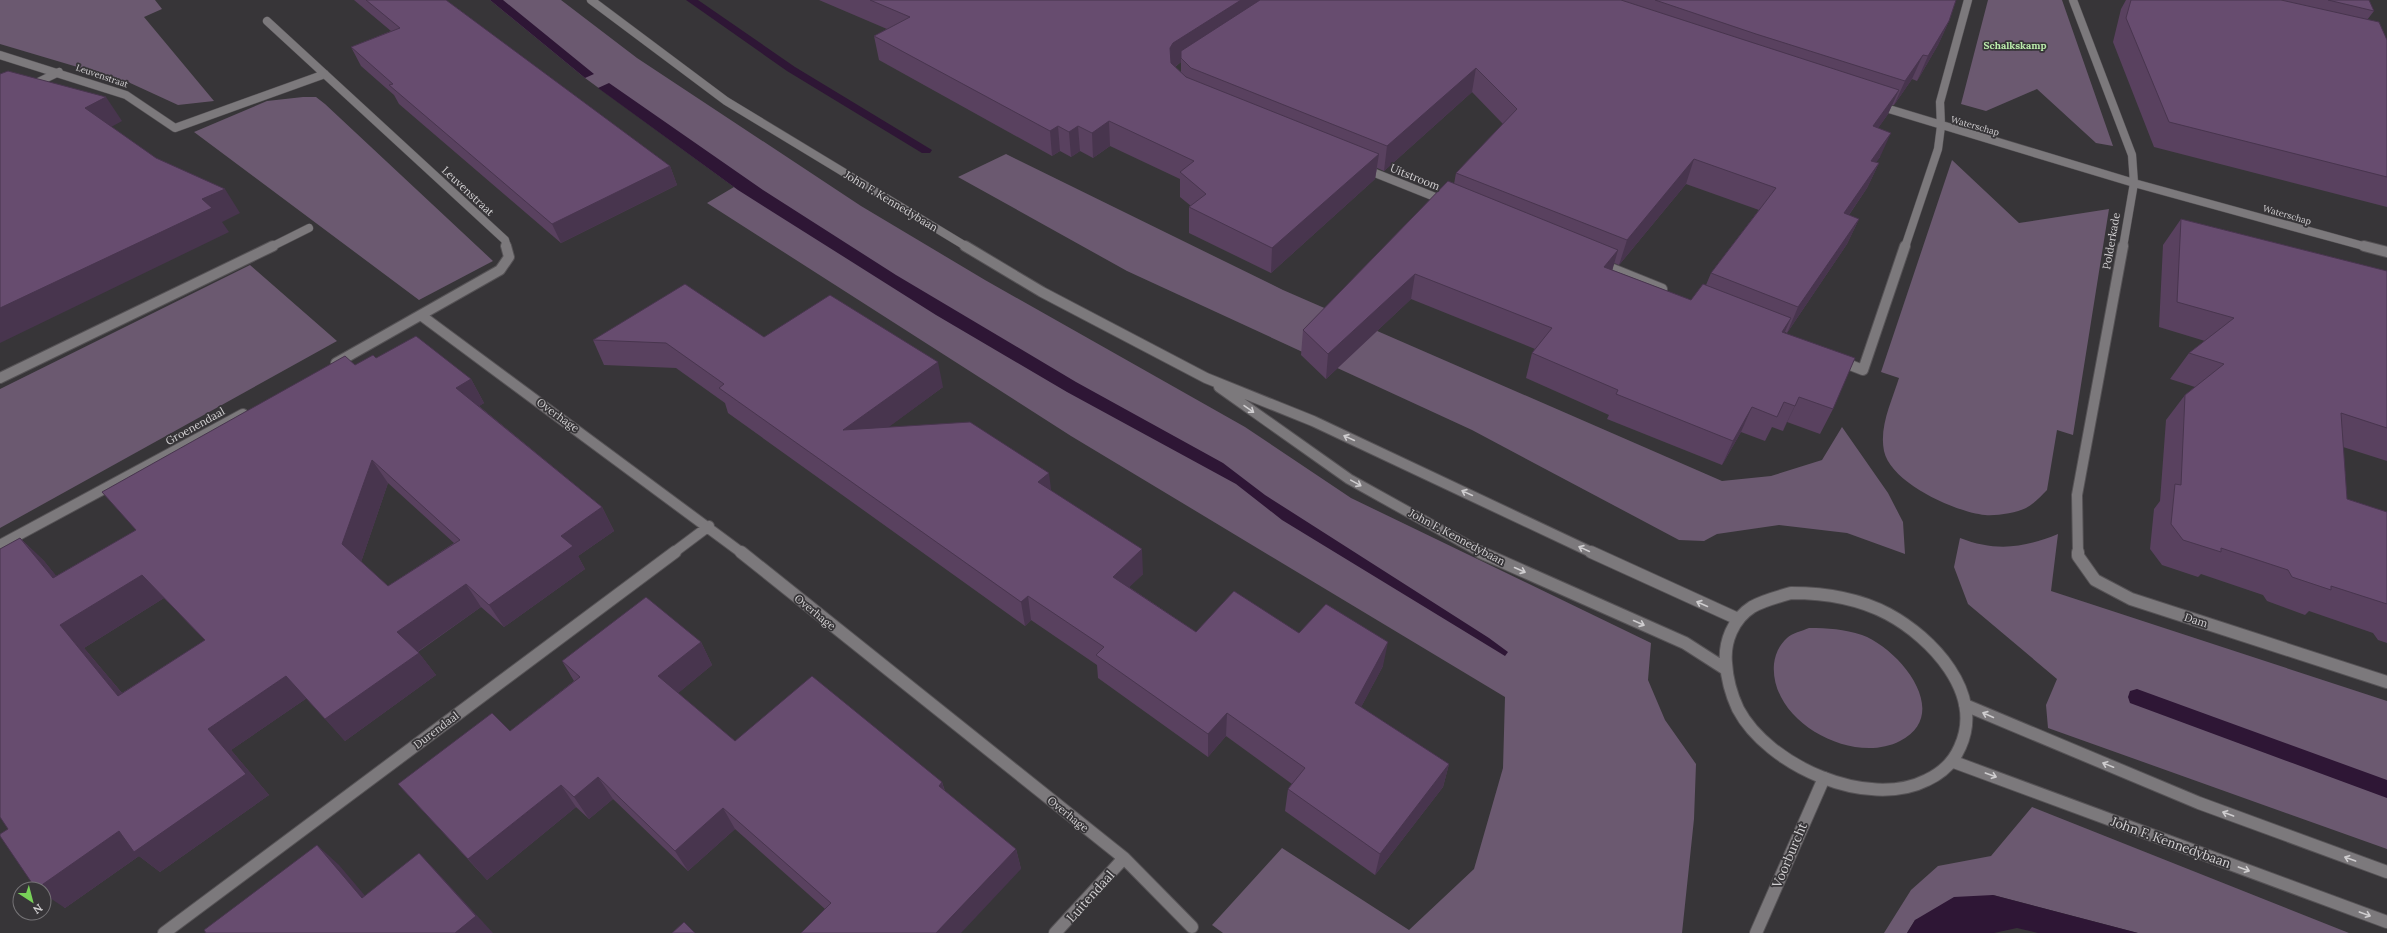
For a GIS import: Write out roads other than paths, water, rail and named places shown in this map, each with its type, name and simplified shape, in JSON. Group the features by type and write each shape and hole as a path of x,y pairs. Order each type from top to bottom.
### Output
{"street":[{"name":"John F. Kennedybaan","path":"591,0 621,25 726,101 1042,292 1206,378 1313,421 1700,603 1738,619"},
{"path":"1829,356 1863,370 1938,149 1941,126 1940,102 1968,0"},
{"name":"Polderkade","path":"2073,0 2132,155 2134,183 2088,443 2077,495"},
{"name":"Leuvenstraat","path":"267,21 505,240 509,257 500,270 422,316"},
{"name":"Leuvenstraat","path":"0,55 59,72 126,95 175,128 325,74"},
{"path":"20,92 59,72"},
{"name":"Waterschap","path":"1874,104 1941,126 2134,183 2387,252"},
{"name":"Uitstroom","path":"1358,166 1454,205"},
{"path":"0,378 309,228"},
{"path":"1594,262 1668,292"},
{"path":"325,369 422,316"},
{"name":"Overhage","path":"422,316 709,526 1124,858 1192,927"},
{"name":"John F. Kennedybaan","path":"1206,378 1349,479 1480,552 1685,644 1724,668"},
{"name":"Groenendaal","path":"0,545 249,410"},
{"name":"Dam","path":"2077,495 2078,556 2095,580 2132,599 2387,682"},
{"name":"Durendaal","path":"164,933 709,526"},
{"path":"1791,593 1814,593 1838,596 1862,602 1887,613 1909,627 1930,644 1946,663 1958,684 1965,705 1966,735 1954,762 1940,774 1922,784 1900,789 1875,790 1850,786 1824,778 1797,766 1774,749 1754,731 1735,703 1729,689 1724,668 1726,641 1738,619 1752,607 1770,599 1791,593"},
{"path":"1965,705 2199,803 2387,872"},
{"name":"John F. Kennedybaan","path":"1954,762 2387,922"},
{"name":"Voorburcht","path":"1756,933 1824,778"},
{"name":"Luitendaal","path":"1056,933 1124,858"}],"waterway":[{"path":"691,0 791,69 926,150"},
{"path":"2137,697 2387,789"}],"district":[{"name":"Schalkskamp","path":"2015,45"}]}
